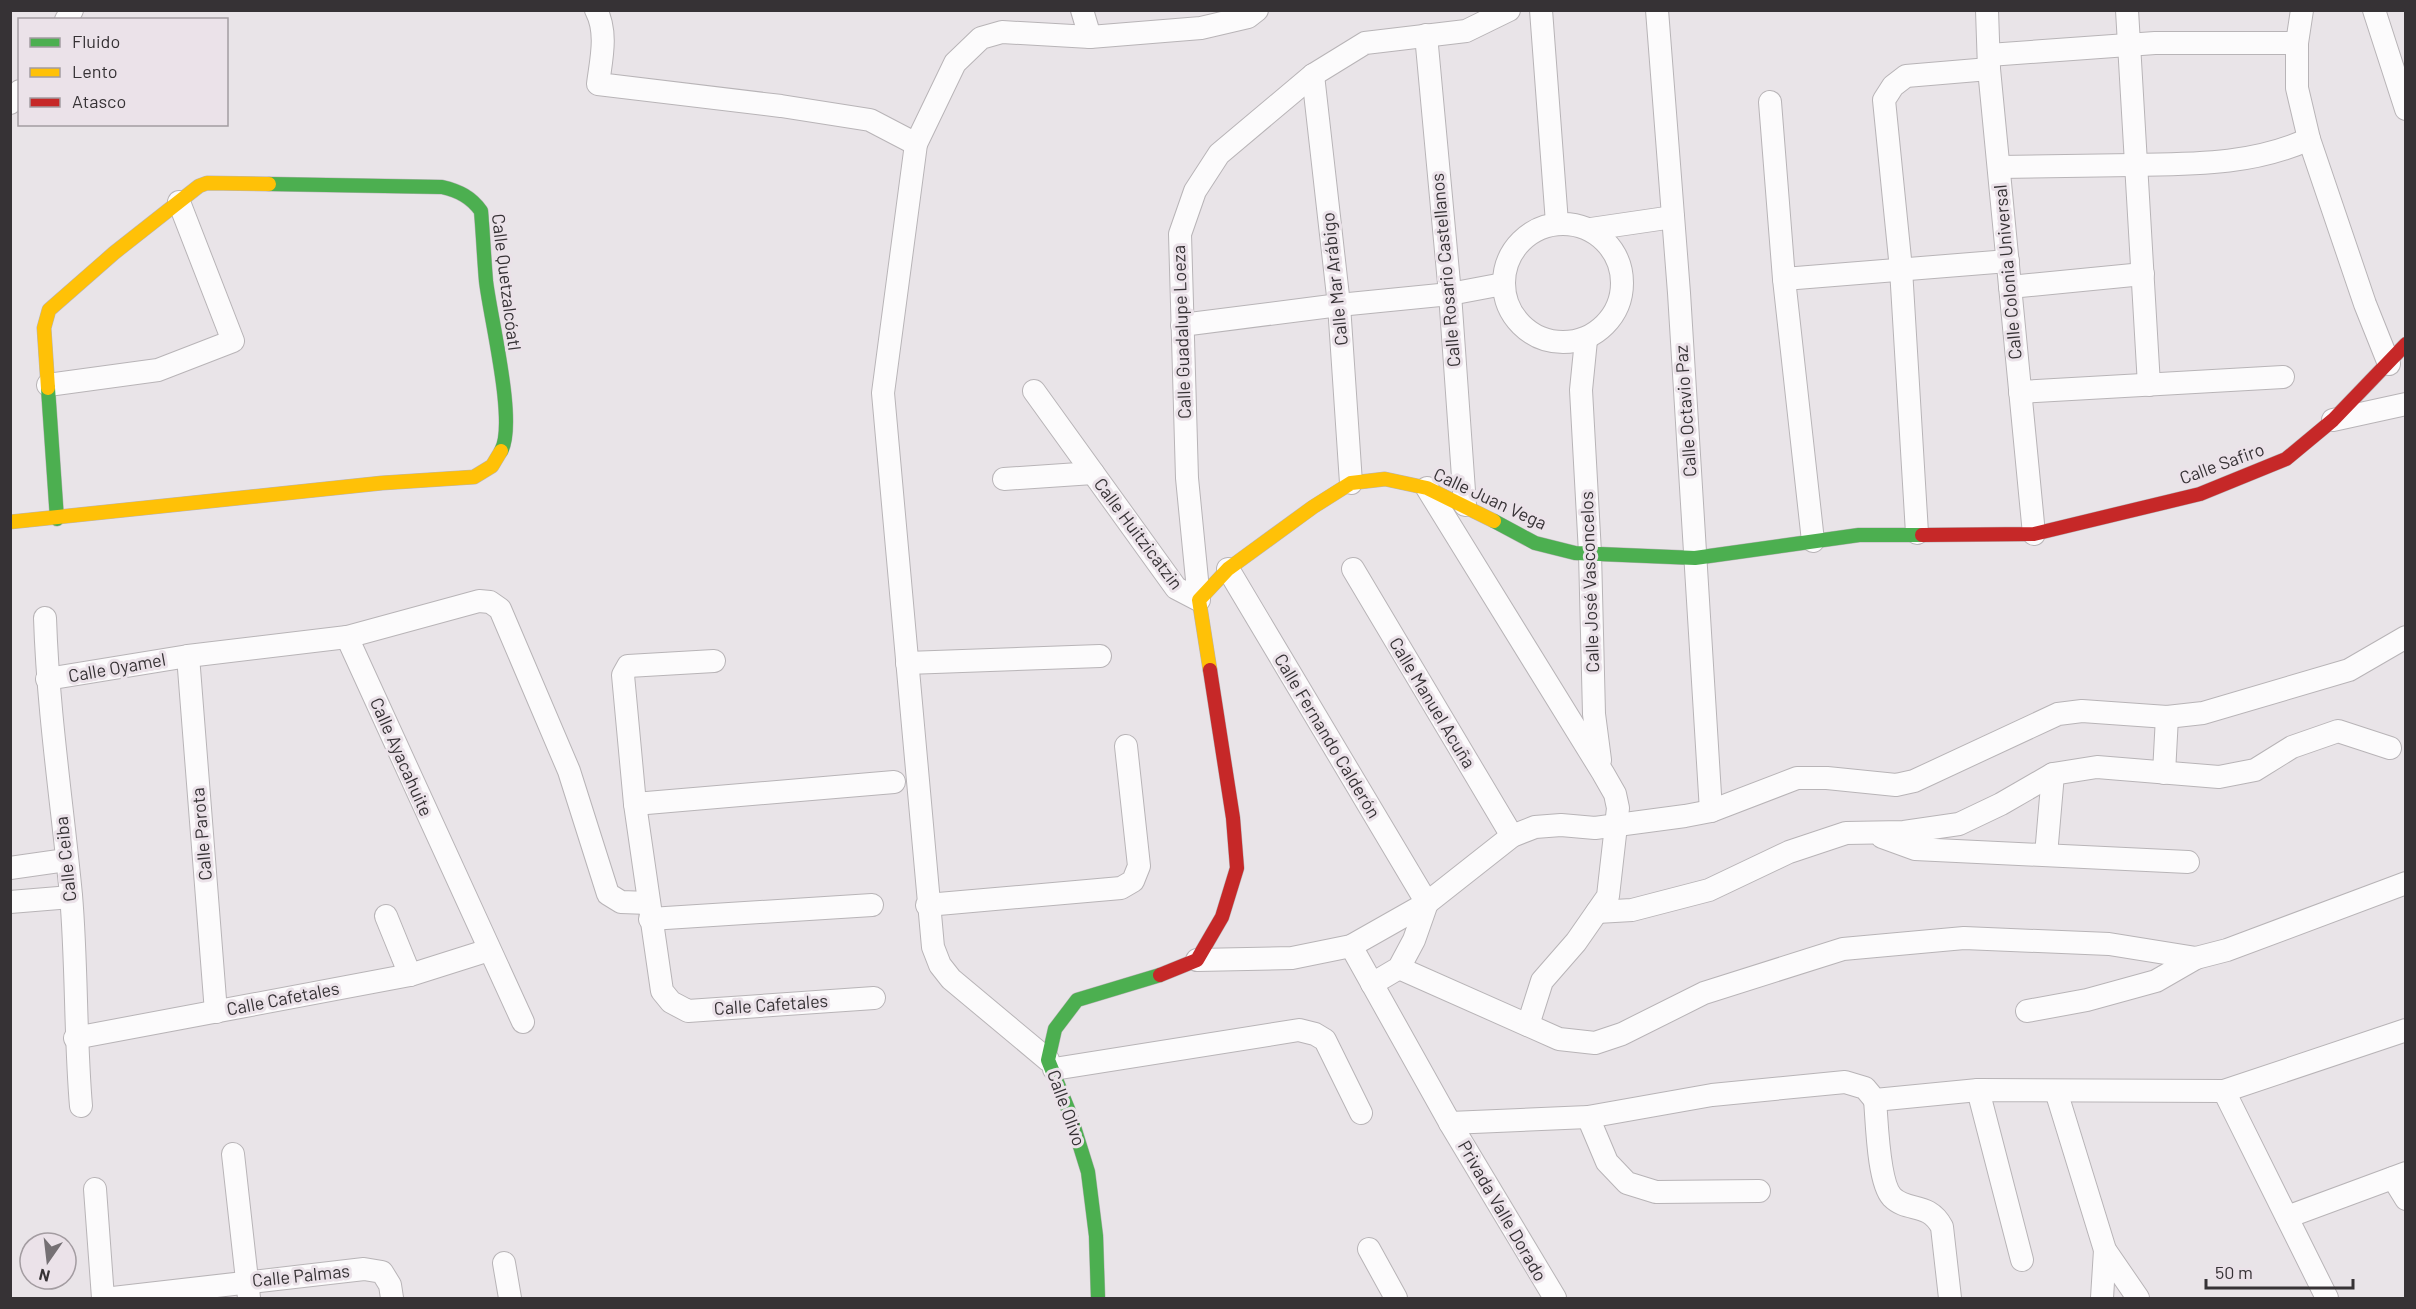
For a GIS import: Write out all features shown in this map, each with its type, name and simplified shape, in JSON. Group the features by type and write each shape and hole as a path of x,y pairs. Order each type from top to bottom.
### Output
{"street":[{"path":"1082,10 1090,37"},
{"path":"1126,746 1139,866 1133,881 1120,888 927,905 884,393 916,144 956,63 981,38 1002,32 1090,37 1201,28 1248,17 1257,10"},
{"name":"Calle Guadalupe Loeza","path":"1199,600 1187,478 1180,234 1195,190 1219,154 1313,75 1365,43 1466,31 1509,10"},
{"path":"1541,10 1557,223"},
{"name":"Calle Octavio Paz","path":"1657,10 1673,217 1711,811"},
{"name":"Calle Colonia Universal","path":"1987,10 1989,62 2034,534"},
{"path":"2127,10 2149,385"},
{"path":"2302,10 2297,43 2297,88 2309,139 2365,304 2389,364 2406,344"},
{"path":"2374,10 2406,109"},
{"path":"601,15 603,38 598,84 782,106 870,120 916,144"},
{"name":"Calle Rosario Castellanos","path":"1426,35 1465,505"},
{"path":"1917,533 1901,269 1884,100 1893,86 1906,76 1989,62 2130,45 2297,43"},
{"name":"Calle Mar Arábigo","path":"1313,75 1338,304 1351,483"},
{"path":"1770,102 1784,279 1813,541"},
{"path":"1999,167 2204,164 2252,158 2283,151 2309,139"},
{"name":"Calle Quetzalcóatl","path":"10,522 57,519 382,483 474,477 492,466 505,444 505,405 486,282 481,211 475,202 462,191 442,187 207,183 179,202 114,253 49,310 44,328 57,519"},
{"path":"48,385 158,370 233,341 179,202"},
{"path":"1591,230 1617,253 1624,287 1613,319 1586,340 1558,344 1530,334 1510,312 1503,284 1510,255 1529,233 1557,223 1591,230 1673,217"},
{"path":"1784,279 2008,261"},
{"path":"2010,287 2143,274"},
{"path":"1182,325 1338,304 1449,294 1503,284"},
{"name":"Calle José Vasconcelos","path":"1586,340 1581,390 1590,553 1594,714 1603,773"},
{"name":"Calle José Vasconcelos","path":"1558,344 1581,390"},
{"name":"Calle Safiro","path":"2034,534 2200,494 2286,459 2333,420 2389,364"},
{"path":"2020,392 2283,376"},
{"path":"1034,391 1093,474"},
{"path":"2333,420 2406,404"},
{"name":"Calle Huitzicatzin","path":"1004,479 1093,474 1176,588 1199,600"},
{"name":"Calle Juan Vega","path":"1199,600 1228,569 1351,483 1385,479 1426,488 1465,505 1535,543 1575,553 1695,558 1859,535 2034,534"},
{"path":"1426,488 1615,794 1618,824 1608,896 1542,981 1528,1025"},
{"name":"Calle Fernando Calderón","path":"1228,569 1426,903"},
{"name":"Calle Manuel Acuña","path":"1353,569 1512,836"},
{"path":"1197,960 1222,917 1237,868 1233,818 1199,600"},
{"path":"188,656 347,638 479,601 490,602 500,609 569,771 608,894 621,902 649,911 872,905"},
{"name":"Calle Ceiba","path":"45,618 47,680 71,897 75,1038 81,1106"},
{"path":"1360,1113 1325,1040 1299,1030 1051,1064 1056,1029 1077,1000 1178,969 1197,960 1292,958 1351,946 1426,903 1512,836 1535,827 1561,825 1595,828 1711,811 1797,778 1827,778 1896,784 1914,782 2058,714 2082,711 2168,717 2203,713 2349,670 2406,637"},
{"name":"Calle Ayacahuite","path":"347,638 523,1022"},
{"name":"Calle Oyamel","path":"47,680 188,656"},
{"name":"Calle Parota","path":"188,656 216,1011"},
{"path":"907,663 1100,656"},
{"path":"649,911 635,804 624,670 628,666 714,661"},
{"path":"2164,773 2168,717"},
{"path":"1597,912 1632,910 1709,890 1789,852 1846,833 1904,832 1959,824 2001,804 2053,774 2097,767 2219,777 2255,770 2292,747 2338,731 2390,748"},
{"path":"2046,855 2053,774"},
{"path":"635,804 894,782"},
{"path":"1872,833 1915,849 2188,862"},
{"path":"10,868 66,860"},
{"path":"2027,1011 2087,1000 2156,981 2196,958 2227,950 2406,883"},
{"path":"10,902 71,897"},
{"path":"1372,984 1399,968 1414,940 1426,903"},
{"name":"Calle Olivo","path":"927,905 933,947 940,965 951,979 1051,1064 1088,1172 1096,1236 1098,1299"},
{"name":"Calle Cafetales","path":"649,911 662,991 671,1002 688,1011 874,998"},
{"path":"386,916 410,975"},
{"path":"1399,968 1559,1039 1595,1043 1622,1034 1704,993 1843,949 1964,938 2109,944 2196,958"},
{"name":"Privada Valle Dorado","path":"1351,946 1450,1123 1555,1299"},
{"name":"Calle Cafetales","path":"75,1038 410,975 489,950"},
{"path":"1875,1100 1978,1090 2224,1091 2404,1028"},
{"path":"1450,1123 1588,1117 1712,1095 1845,1082 1865,1088 1875,1100 1885,1181 1892,1197 1905,1204 1926,1209 1936,1216 1942,1227 1950,1299"},
{"path":"1978,1090 2022,1260"},
{"path":"2056,1091 2105,1250 2138,1299"},
{"path":"2224,1091 2327,1299"},
{"path":"1588,1117 1607,1162 1627,1183 1656,1192 1759,1191"},
{"path":"233,1154 248,1290"},
{"path":"2288,1217 2399,1175 2406,1199"},
{"path":"94,1189 103,1299"},
{"path":"1369,1249 1396,1299"},
{"path":"2102,1299 2105,1250"},
{"path":"504,1263 510,1299"},
{"name":"Calle Palmas","path":"113,1299 248,1290 364,1269 382,1272 390,1285 392,1299"}],"traffic: fast":[{"path":"269,184 442,187 464,195 477,206 481,211 486,281 504,394 506,418 505,437 501,451"},
{"path":"48,388 57,519"},
{"path":"1494,521 1535,543 1575,553 1695,558 1859,535 1922,535"},
{"path":"1098,1298 1096,1236 1088,1172 1070,1114 1048,1060 1055,1029 1077,1000 1160,975"}],"traffic: slow":[{"path":"48,388 44,328 49,310 114,253 199,186 207,183 269,184"},
{"path":"10,522 382,483 474,477 492,466 501,451"},
{"path":"1210,670 1199,600 1228,569 1313,507 1351,483 1385,479 1427,488 1494,521"}],"traffic: jam":[{"path":"1922,535 2034,534 2200,494 2286,459 2333,420 2406,344"},
{"path":"1160,975 1197,960 1222,917 1237,868 1233,818 1210,670"}]}
